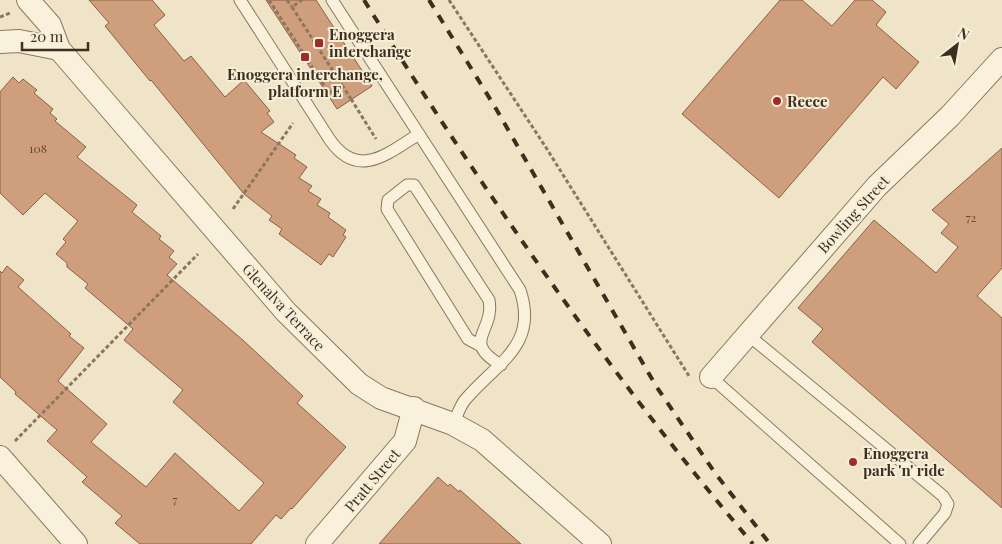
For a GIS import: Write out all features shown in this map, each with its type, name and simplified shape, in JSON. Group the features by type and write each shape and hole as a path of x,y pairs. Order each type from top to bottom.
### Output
{"street":[{"name":"Glenalva Terrace","path":"20,6 50,26 59,49 286,312 359,384 381,398 414,408 453,424 482,440 600,544"},
{"path":"0,42 19,42 59,49"},
{"name":"Bowling Street","path":"711,377 877,186 950,116 1002,59"},
{"name":"Pratt Street","path":"317,544 405,441 414,408"},
{"path":"7,449 76,544"}],"lane":[{"path":"240,0 330,140 344,156 354,160 374,161 418,134"},
{"path":"332,0 520,290 526,308 523,332 518,343 501,365 464,401 453,424"},
{"path":"480,346 472,343 464,334 387,209 388,200 407,185 414,185 489,300 490,315 481,337 480,346 486,356 501,365"},
{"path":"747,334 943,496 948,504 946,513 920,544"},
{"path":"711,377 900,544"}],"path":[{"path":"269,0 329,93 342,85"},
{"path":"287,0 376,139"},
{"path":"292,7 302,0"},
{"path":"449,0 545,146 641,303 699,390 711,377"},
{"path":"0,17 20,6"},
{"path":"233,208 292,123"},
{"path":"7,449 198,254"}],"building":[{"path":"89,0 152,0 165,15 154,25 184,61 191,56 225,97 244,80 270,111 267,113 274,122 261,132 296,155 294,158 307,167 299,178 312,186 308,191 321,199 317,205 330,213 328,217 346,230 343,235 346,237 333,257 329,254 321,265 279,234 282,229 269,220 272,216 244,194 105,26 109,23"},
{"name":"Enoggera interchange","path":"266,0 316,0 372,86 337,109"},
{"name":"Reece","path":"780,0 802,0 832,26 855,0 872,0 886,12 876,25 919,62 896,89 883,77 779,198 682,114"},
{"path":"13,77 19,83 23,79 37,90 34,93 53,109 50,113 57,119 55,121 86,147 77,157 137,205 132,212 161,236 159,239 174,251 169,257 177,264 167,275 245,342 303,396 297,403 346,447 292,509 281,519 276,515 251,544 140,544 115,523 122,516 82,482 87,477 47,441 57,430 15,394 16,392 0,377 0,271 2,273 7,266 24,280 18,287 84,348 58,381 107,424 91,442 146,487 175,453 239,511 264,483 173,402 183,390 124,340 133,329 85,288 88,284 67,267 67,263 56,254 66,242 63,239 78,221 45,193 23,215 0,193 0,92"},
{"path":"1002,148 1002,268 977,296 1002,318 1002,508 812,342 823,329 798,308 874,220 936,273 958,247 941,233 949,224 932,210"},
{"path":"438,477 448,486 450,484 459,492 460,490 521,544 379,544"}],"railway":[{"path":"364,0 454,140 549,279 648,414 753,544"},
{"path":"429,0 495,107 656,386 715,473 770,544"}],"place":[{"name":"Enoggera interchange","path":"319,43"},
{"name":"Enoggera interchange, platform E","path":"305,57"},
{"name":"Reece","path":"777,101"},
{"name":"Enoggera park 'n' ride","path":"853,462"}]}
